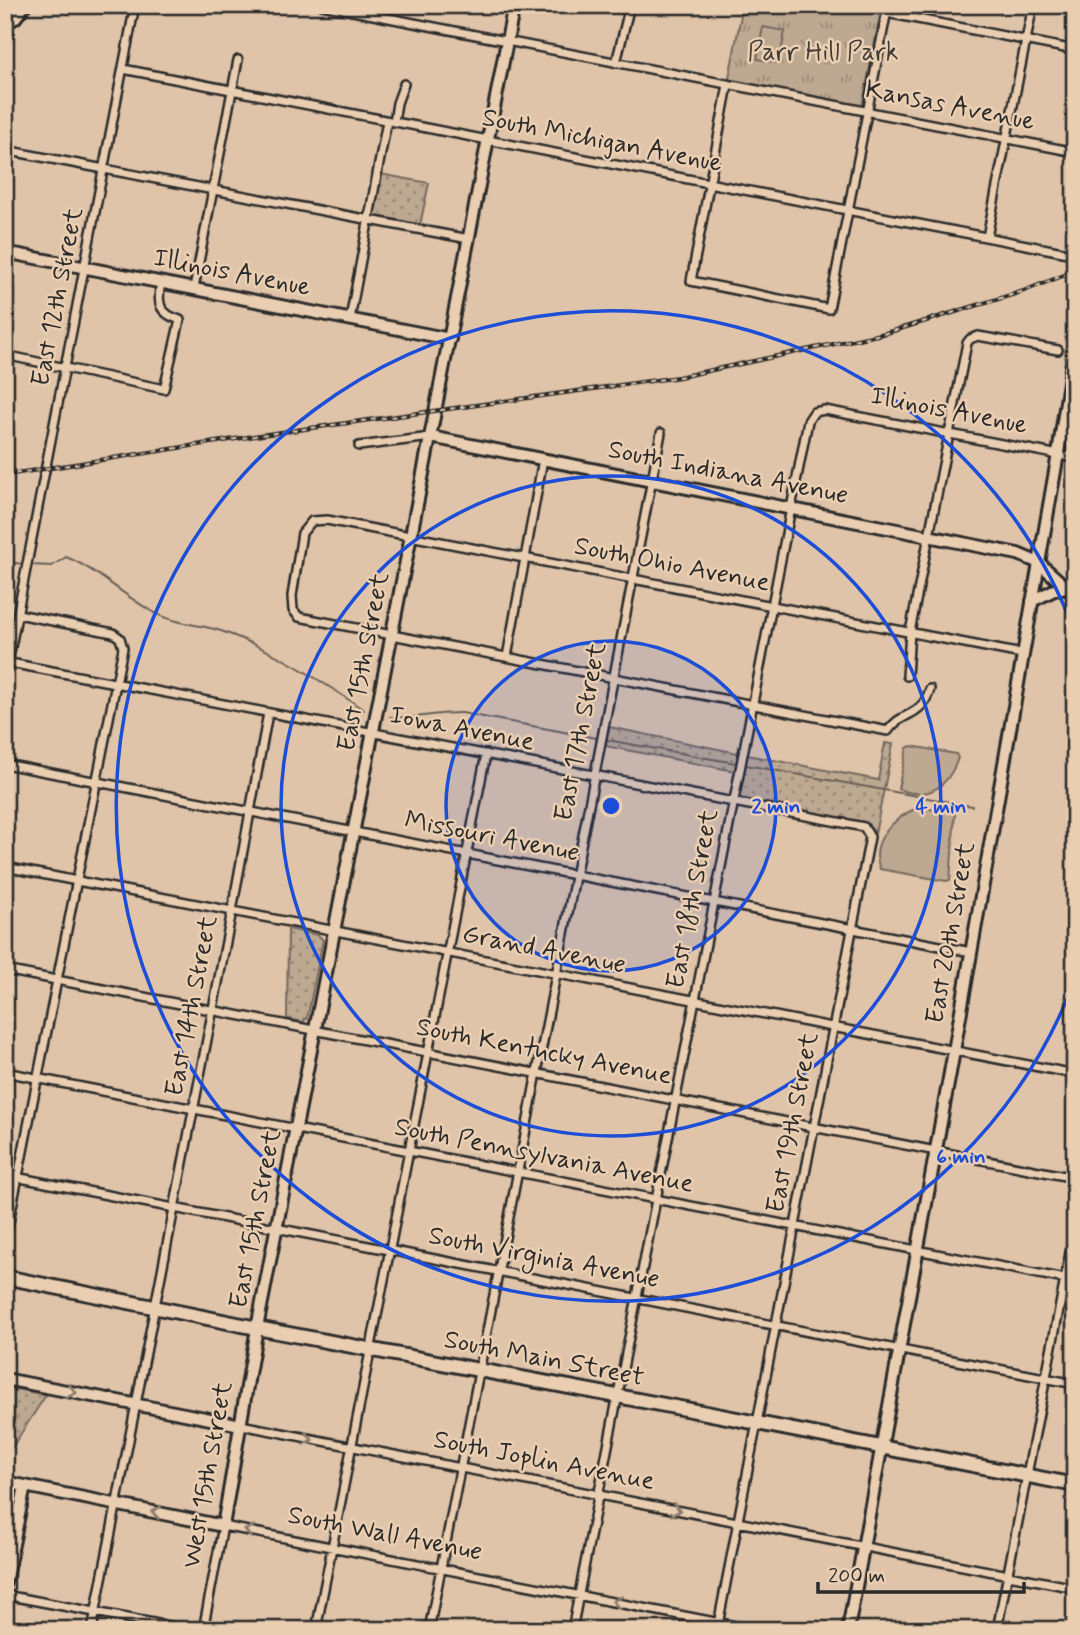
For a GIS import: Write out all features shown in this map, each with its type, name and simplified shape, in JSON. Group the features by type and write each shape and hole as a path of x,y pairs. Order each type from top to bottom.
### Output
{"main road":[{"path":"5,24 15,18 25,5"},
{"name":"East 15th Street","path":"257,1328 514,5"},
{"name":"Illinois Avenue","path":"5,252 450,339"},
{"name":"East 20th Street","path":"848,1630 954,1051 1075,343"},
{"name":"South Indiana Avenue","path":"431,437 1018,554 1038,563 1071,592"},
{"path":"1031,601 1054,590 1071,592"},
{"name":"South Main Street","path":"5,1277 1075,1485"},
{"name":"West 15th Street","path":"223,1526 257,1328"},
{"name":"South Joplin Avenue","path":"5,1379 241,1425"},
{"name":"South Wall Avenue","path":"5,1482 223,1526"},
{"path":"5,1583 25,1486"}],"street":[{"name":"East 12th Street","path":"5,678 135,5"},
{"name":"Kansas Avenue","path":"322,5 1075,152"},
{"path":"615,63 630,5"},
{"path":"987,237 1033,5"},
{"path":"728,85 691,281 829,309 888,9 1075,50"},
{"path":"194,288 238,60"},
{"name":"South Michigan Avenue","path":"123,69 709,184 1074,252"},
{"path":"350,319 368,219 390,121 404,84"},
{"path":"5,150 469,239"},
{"path":"5,355 164,389 180,320 163,311 159,299 161,282"},
{"path":"907,676 910,632 965,348 970,339 978,336 1058,350"},
{"name":"Illinois Avenue","path":"814,412 825,410 1075,458"},
{"name":"East 18th Street","path":"572,1630 808,421 814,412"},
{"name":"East 17th Street","path":"429,1630 661,433"},
{"name":"South Indiana Avenue","path":"359,446 431,437"},
{"path":"507,657 543,459"},
{"name":"South Ohio Avenue","path":"393,636 299,617 295,613 292,603 303,530 314,520 327,520 1022,653"},
{"path":"5,1242 123,648 120,638 113,633 18,614"},
{"path":"393,636 888,731 895,723 922,707 930,689"},
{"name":"Iowa Avenue","path":"7,663 863,827 869,832"},
{"name":"East 14th Street","path":"92,1630 268,713"},
{"path":"316,1630 486,754"},
{"name":"Missouri Avenue","path":"5,764 971,952"},
{"name":"East 19th Street","path":"718,1626 869,832"},
{"name":"Grand Avenue","path":"5,867 1075,1074"},
{"name":"South Kentucky Avenue","path":"5,970 1075,1178"},
{"name":"South Pennsylvania Avenue","path":"5,1072 1075,1281"},
{"name":"South Virginia Avenue","path":"5,1175 1075,1384"},
{"path":"997,1630 1075,1227"},
{"name":"South Joplin Avenue","path":"241,1425 1075,1588"},
{"name":"South Wall Avenue","path":"223,1526 579,1595 718,1626 756,1630"},
{"name":"West 15th Street","path":"203,1630 223,1526"},
{"path":"5,1595 190,1630"}],"green space":[{"name":"Parr Hill Park","path":"743,5 882,5 862,107 728,83"},
{"path":"763,27 785,31 779,63 757,59"},
{"path":"380,174 429,183 420,225 374,216"},
{"path":"609,727 738,753 735,771 605,746"},
{"path":"885,743 893,744 875,834 874,830 864,824 738,798 747,755 878,780"},
{"path":"911,746 956,754 958,758 949,777 936,789 919,793 898,789 907,748"},
{"path":"919,807 955,813 950,880 880,869 878,849 886,831 901,817"},
{"path":"288,929 318,935 323,940 307,1019 304,1022 287,1019"},
{"path":"10,1388 46,1395 5,1458 5,1409"}],"waterway":[{"path":"30,565 52,566 66,557 90,569 157,614 224,632 261,648 314,677 364,710"},
{"path":"5,562 24,564"},
{"path":"390,717 462,713 596,738"},
{"path":"607,740 735,763"},
{"path":"746,765 972,806"}],"railway":[{"path":"5,475 261,435 679,377 886,333 1021,292 1075,271"}]}
